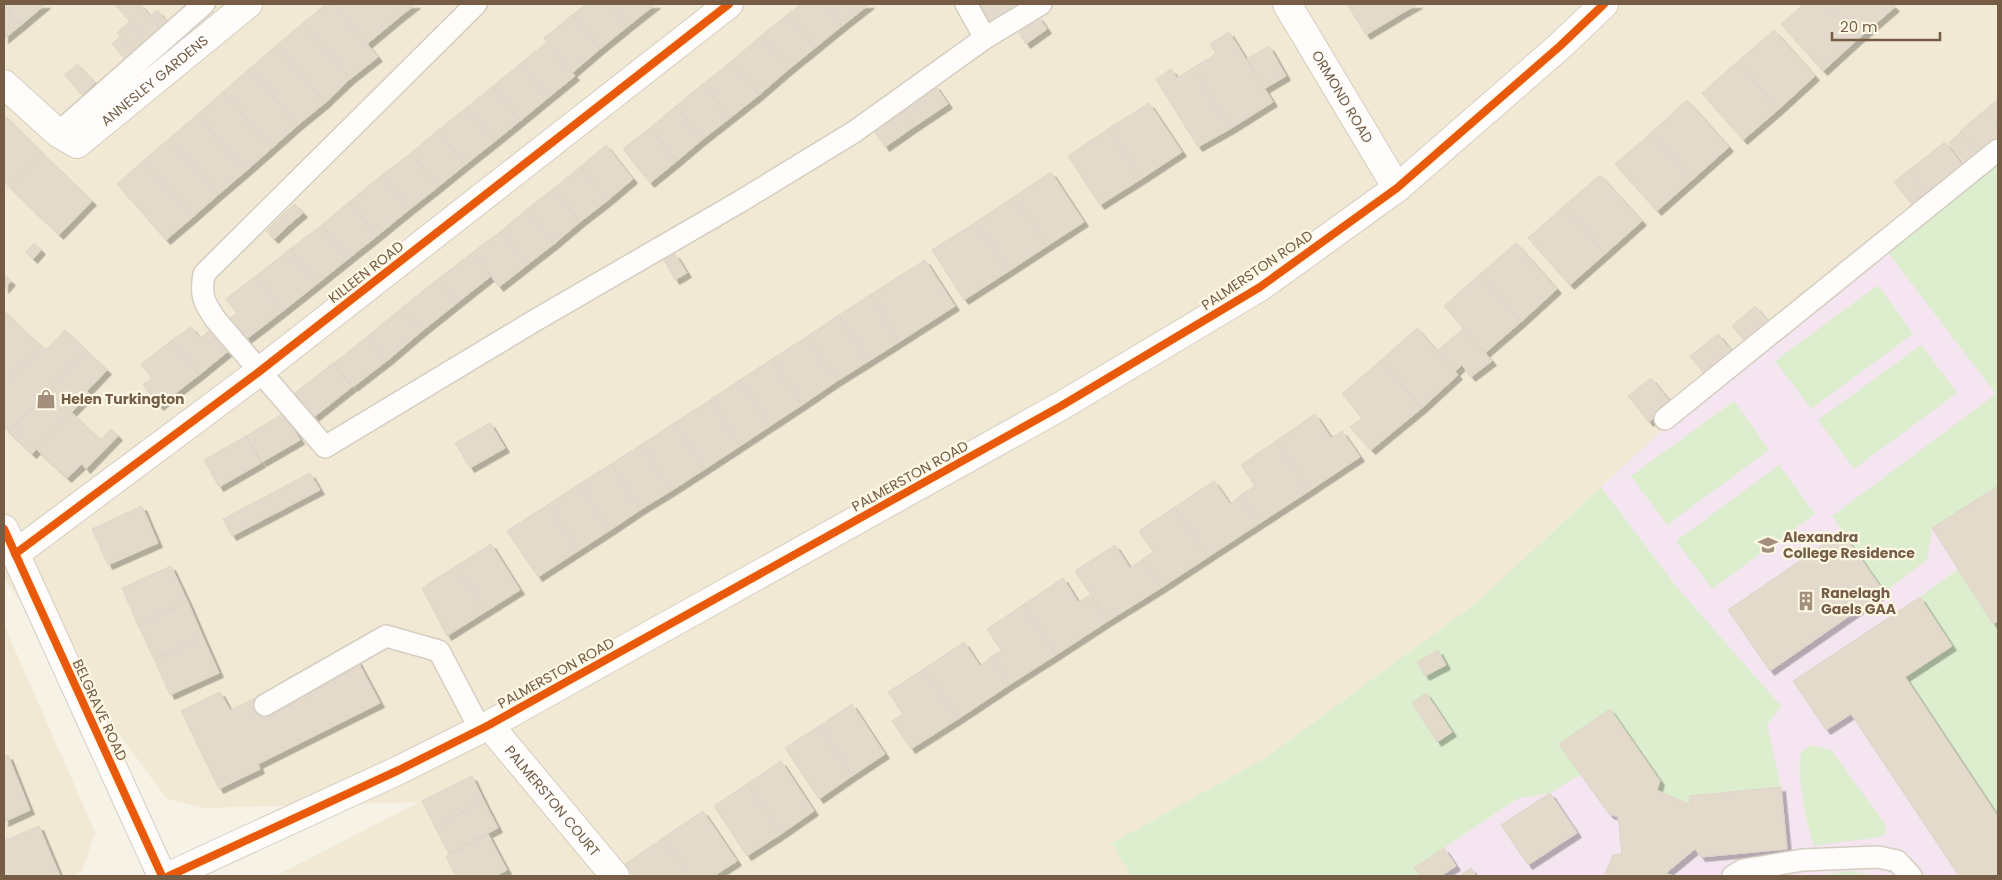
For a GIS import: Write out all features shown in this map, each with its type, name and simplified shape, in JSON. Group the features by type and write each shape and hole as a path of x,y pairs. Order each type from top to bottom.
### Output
{"street":[{"name":"ANNESLEY GARDENS","path":"58,133 77,144 248,4"},
{"name":"KILLEEN ROAD","path":"15,554 260,371 729,4"},
{"name":"ORMOND ROAD","path":"1286,4 1397,188"},
{"name":"PALMERSTON ROAD","path":"169,876 399,770 484,727 1061,406 1260,286 1397,188 1560,46 1604,4"},
{"path":"4,84 58,133"},
{"name":"BELGRAVE ROAD","path":"4,529 162,876"},
{"name":"PALMERSTON COURT","path":"484,727 615,876"}],"lane":[{"path":"58,133 204,4"},
{"path":"476,4 204,274 201,290 205,304 216,320 325,447 534,321 742,201 854,132 985,38 1041,4"},
{"path":"966,4 985,38"},
{"path":"1665,419 1998,150"},
{"path":"265,705 386,636 438,651 484,727"},
{"path":"1733,876 1743,870 1803,860 1878,857 1897,861 1911,876"}],"shaded area":[{"path":"4,4 1998,4 1998,162 1659,433 1476,603 1265,758 1112,843 1131,876 275,876 420,802 205,808 167,799 4,579"},
{"name":"Alexandra College Residence","path":"1998,162 1998,876 1317,876 1476,603 1659,433"},
{"path":"4,625 95,832 82,871 72,876 4,876"}],"green space":[{"path":"1998,162 1998,486 1932,528 1927,560 1884,592 1832,516 1996,394 1886,250"},
{"path":"1878,285 1913,334 1811,409 1775,361"},
{"path":"1921,345 1957,393 1854,469 1818,420"},
{"path":"1734,401 1769,450 1667,525 1631,476"},
{"path":"1779,465 1815,514 1712,589 1676,541"},
{"path":"1601,487 1675,585 1781,706 1767,725 1781,787 1690,796 1690,805 1657,790 1660,781 1609,709 1560,744 1581,774 1550,793 1517,799 1414,868 1420,876 1131,876 1112,843 1265,758 1476,603"},
{"path":"1958,569 1993,624 1998,621 1998,817 1905,677 1952,646 1920,597"},
{"path":"1812,745 1831,750 1885,824 1887,833 1879,837 1814,846 1805,812 1800,775 1801,752"},
{"path":"1850,871 1879,876 1815,876"}],"building":[{"path":"4,4 46,4 20,26"},
{"path":"115,4 140,4 161,29 146,42"},
{"path":"326,4 334,4 378,57 350,79 303,23"},
{"path":"334,4 393,4 402,15 367,44"},
{"path":"393,4 416,4 402,15"},
{"path":"587,4 608,4 627,27 600,49 572,15"},
{"path":"608,4 656,4 627,27"},
{"path":"801,4 825,4 842,26 815,48 788,14"},
{"path":"825,4 870,4 842,26"},
{"path":"977,4 1026,4 989,25"},
{"path":"1347,4 1399,4 1404,12 1366,35"},
{"path":"1399,4 1418,4 1404,12"},
{"path":"1804,4 1826,4 1858,39 1823,71 1781,24"},
{"path":"1826,4 1892,4 1895,7 1858,39"},
{"path":"4,6 20,26 4,39"},
{"path":"157,10 168,23 161,29 150,16"},
{"path":"788,14 815,48 789,69 762,35"},
{"path":"572,15 600,49 572,73 544,38"},
{"path":"1038,16 1047,29 1026,44 1017,30"},
{"path":"129,22 146,42 133,52 117,33"},
{"path":"303,23 350,79 325,103 276,46"},
{"path":"1774,30 1815,76 1779,109 1737,62"},
{"path":"1229,32 1273,102 1230,129 1193,68 1216,54 1210,44"},
{"path":"762,35 789,69 759,95 732,61"},
{"path":"121,36 133,52 125,59 112,44"},
{"path":"547,42 575,76 548,98 521,63"},
{"path":"276,46 325,103 298,125 249,69"},
{"path":"1269,46 1286,76 1264,89 1247,59"},
{"path":"732,61 759,95 730,118 703,84"},
{"path":"1737,62 1779,109 1743,140 1702,93"},
{"path":"521,63 548,98 520,121 492,87"},
{"path":"77,64 95,83 82,95 65,75"},
{"path":"1193,68 1230,129 1198,147 1156,79 1171,69 1177,78"},
{"path":"249,69 298,125 272,148 223,92"},
{"path":"703,84 730,118 703,139 676,106"},
{"path":"935,85 948,104 915,126 903,107"},
{"path":"492,87 520,121 494,142 466,108"},
{"path":"223,92 272,148 246,171 197,115"},
{"path":"1998,99 1998,126 1985,110"},
{"path":"1687,100 1729,147 1692,180 1651,133"},
{"path":"1149,103 1182,152 1141,179 1108,129"},
{"path":"676,106 703,139 677,161 650,128"},
{"path":"903,107 915,126 885,147 872,128"},
{"path":"466,108 494,142 465,165 437,131"},
{"path":"1985,110 1998,126 1998,138 1979,154 1960,131"},
{"path":"4,115 44,155 11,188 4,181"},
{"path":"197,115 246,171 219,194 170,138"},
{"path":"650,128 677,161 650,183 623,149"},
{"path":"1108,129 1141,179 1100,205 1068,156"},
{"path":"437,131 465,165 438,187 411,153"},
{"path":"1961,132 1979,154 1966,164 1949,143"},
{"path":"1651,133 1692,180 1657,211 1615,164"},
{"path":"170,138 219,194 193,217 143,161"},
{"path":"1945,142 1964,167 1928,195 1909,170"},
{"path":"606,145 633,179 607,201 580,167"},
{"path":"411,153 438,187 410,209 382,175"},
{"path":"44,155 92,201 59,235 11,188"},
{"path":"143,161 193,217 166,240 117,184"},
{"path":"580,167 607,201 580,222 553,189"},
{"path":"1909,170 1928,195 1914,207 1894,182"},
{"path":"1051,172 1084,222 1047,246 1015,196"},
{"path":"382,175 410,209 377,236 349,202"},
{"path":"1600,175 1642,221 1605,254 1563,207"},
{"path":"553,189 580,222 554,244 526,210"},
{"path":"1015,196 1047,246 1009,271 976,222"},
{"path":"349,202 377,236 348,259 322,225"},
{"path":"295,204 303,213 290,224 282,215"},
{"path":"1563,207 1605,254 1570,285 1528,238"},
{"path":"526,210 554,244 527,265 500,232"},
{"path":"282,215 290,224 274,239 266,231"},
{"path":"976,222 1009,271 964,300 932,250"},
{"path":"322,225 348,259 317,284 290,249"},
{"path":"500,232 527,265 499,287 473,252"},
{"path":"34,243 41,250 33,259 26,252"},
{"path":"1516,243 1557,289 1521,322 1479,275"},
{"path":"290,249 317,284 283,311 256,276"},
{"path":"473,252 491,276 457,303 438,279"},
{"path":"675,254 687,273 675,280 664,260"},
{"path":"925,260 955,306 899,342 870,295"},
{"path":"4,275 11,281 4,289"},
{"path":"1479,275 1521,322 1485,353 1444,306"},
{"path":"256,276 283,311 244,341 228,320 237,313 226,299"},
{"path":"438,279 457,303 422,331 403,307"},
{"path":"870,295 899,342 869,361 839,315"},
{"path":"1755,306 1769,322 1746,342 1732,326"},
{"path":"403,307 422,331 388,360 368,336"},
{"path":"4,311 41,346 4,386"},
{"path":"839,315 869,361 837,381 808,336"},
{"path":"191,327 200,338 214,327 231,349 199,375 172,340"},
{"path":"1417,328 1458,375 1422,408 1380,361"},
{"path":"1464,328 1492,361 1471,377 1462,365 1455,372 1437,351"},
{"path":"65,330 87,351 9,432 4,427 4,386 41,346 47,349"},
{"path":"1718,334 1733,353 1705,375 1690,356"},
{"path":"368,336 388,360 353,387 334,363"},
{"path":"808,336 837,381 802,405 772,359"},
{"path":"172,340 199,375 159,406 143,385 152,378 141,364"},
{"path":"87,351 107,370 87,391 89,394 32,454 9,432"},
{"path":"772,359 802,405 770,426 740,380"},
{"path":"1380,361 1422,408 1371,450 1350,427 1362,418 1342,394"},
{"path":"333,363 352,387 314,417 295,393"},
{"path":"1651,378 1672,404 1649,422 1628,396"},
{"path":"740,380 770,426 740,446 710,400"},
{"path":"710,400 740,446 705,469 674,423"},
{"path":"71,412 101,440 111,429 118,436 86,469 82,464 67,478 36,449"},
{"path":"284,413 300,440 262,462 246,436"},
{"path":"1315,414 1331,438 1342,431 1360,457 1309,491 1276,441"},
{"path":"490,423 505,448 470,468 455,443"},
{"path":"674,423 705,469 671,491 641,445"},
{"path":"246,436 261,463 219,487 204,460"},
{"path":"1276,441 1309,491 1260,523 1241,495 1255,486 1241,465"},
{"path":"641,445 671,491 640,510 611,464"},
{"path":"611,464 640,510 609,531 579,484"},
{"path":"310,473 320,490 232,536 223,519"},
{"path":"1214,481 1230,504 1241,495 1260,523 1208,557 1175,507"},
{"path":"579,484 609,531 578,551 549,504"},
{"path":"1998,486 1998,621 1993,624 1932,528"},
{"path":"549,504 578,551 538,577 507,531"},
{"path":"142,506 158,543 108,565 92,529"},
{"path":"1175,507 1208,557 1161,588 1142,560 1153,552 1139,531"},
{"name":"Ranelagh Gaels GAA","path":"1842,532 1884,592 1770,671 1728,610"},
{"path":"491,544 520,590 485,612 456,566"},
{"path":"1115,545 1130,568 1142,560 1161,588 1108,621 1075,571"},
{"path":"171,566 188,602 138,625 122,588"},
{"path":"456,566 485,612 447,636 422,588"},
{"path":"1063,578 1078,602 1090,595 1108,621 1056,655 1023,605"},
{"path":"1920,597 1952,646 1905,677 1998,817 1998,876 1959,876 1851,714 1826,730 1793,681"},
{"path":"188,602 203,637 154,659 138,625"},
{"path":"1023,605 1056,655 1009,685 991,657 1001,650 987,629"},
{"path":"203,637 219,673 170,695 154,659"},
{"path":"964,642 980,666 991,657 1009,685 958,719 924,669"},
{"path":"1438,650 1446,665 1425,676 1417,662"},
{"path":"357,660 380,703 258,764 260,769 219,789 181,711 220,692 230,710 258,697 264,709"},
{"path":"924,669 958,719 911,749 892,721 903,714 888,692"},
{"path":"1426,693 1452,732 1437,742 1412,703"},
{"path":"852,704 885,754 852,776 819,726"},
{"path":"1610,709 1660,781 1657,790 1690,805 1689,796 1781,787 1787,849 1701,857 1695,849 1666,873 1673,876 1604,876 1613,855 1622,854 1618,817 1609,814 1559,744"},
{"path":"819,726 852,776 819,799 785,748"},
{"path":"8,755 30,810 4,822 4,757"},
{"path":"781,761 814,811 781,834 747,784"},
{"path":"472,776 484,801 435,827 422,801"},
{"path":"747,784 781,834 747,856 714,806"},
{"path":"1550,793 1577,833 1528,865 1501,825"},
{"path":"484,801 498,828 449,854 435,827"},
{"path":"703,811 737,861 714,876 689,876 663,838"},
{"path":"39,826 60,876 4,876 4,841"},
{"path":"488,834 507,870 495,876 456,876 446,856"},
{"path":"663,838 689,876 633,876 625,864"},
{"path":"1444,848 1456,866 1441,876 1420,876 1414,868"},
{"path":"1471,868 1476,876 1459,876"}],"cycle path":[{"path":"15,554 260,371 729,4"},
{"path":"169,876 399,770 489,725 1061,406 1260,287 1397,188 1560,46 1604,4"},
{"path":"4,529 162,876"}],"place":[{"name":"Helen Turkington","path":"46,399"},
{"name":"Alexandra College Residence","path":"1768,545"},
{"name":"Ranelagh Gaels GAA","path":"1806,601"}]}
